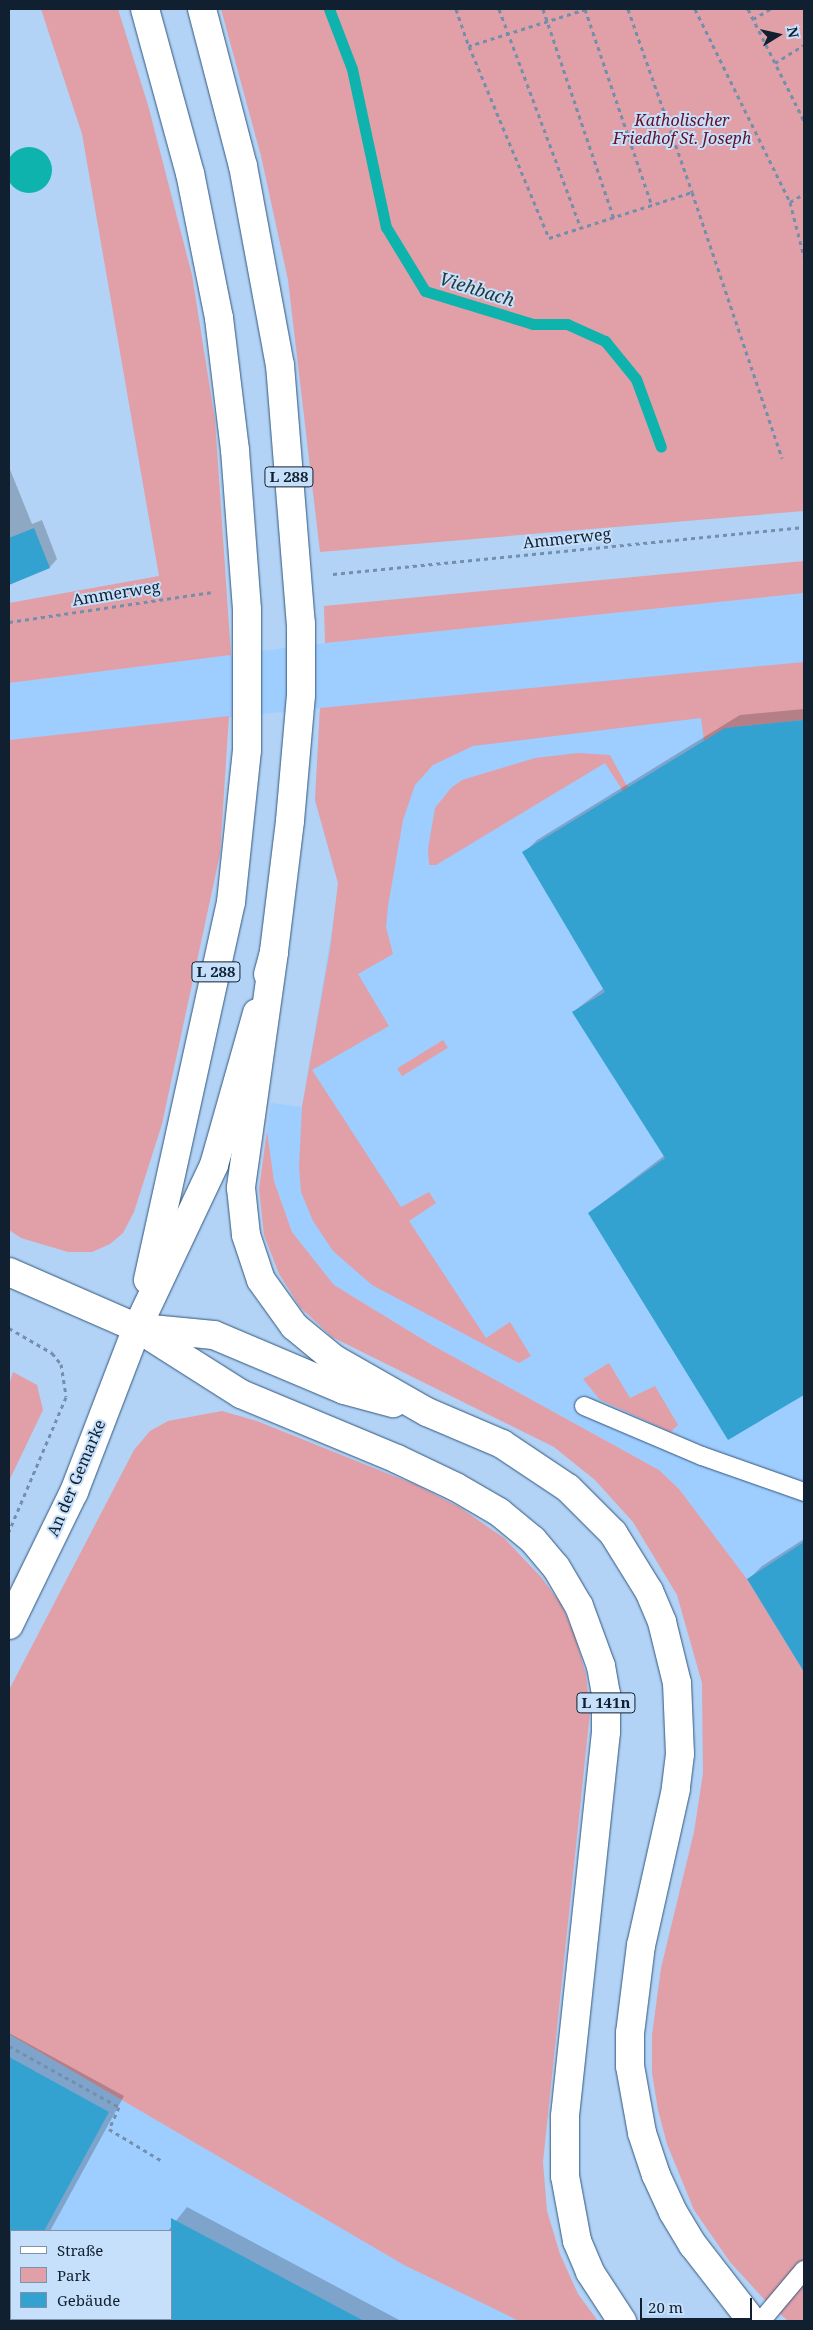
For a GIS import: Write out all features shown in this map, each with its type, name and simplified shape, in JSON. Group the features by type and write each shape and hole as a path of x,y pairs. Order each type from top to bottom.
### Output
{"main road":[{"name":"L 288","path":"137,1328 231,902 247,750 247,610 235,450 219,318 190,173 145,9"},
{"name":"L 288","path":"202,9 243,166 280,365 301,624 301,696 274,952 241,1188 243,1216 251,1257 276,1304 316,1346 427,1412"},
{"name":"L 288","path":"137,1328 214,1165 274,952"},
{"path":"9,1272 137,1328 214,1335 344,1390 427,1412 502,1444 533,1462 588,1506 632,1562 650,1591 662,1622 677,1683 680,1754 676,1789 641,1945 630,2033 630,2066 642,2133 656,2175 693,2245 753,2320"},
{"name":"An der Gemarke","path":"9,1625 74,1492 137,1328"},
{"name":"L 141n","path":"137,1328 241,1394 397,1459 456,1487 498,1512 534,1540 556,1567 580,1606 601,1666 606,1694 606,1732 565,2117 565,2176 577,2241 590,2272 622,2321"}],"lane":[{"path":"584,1406 702,1456 804,1492"},
{"path":"753,2320 804,2270"}],"path":[{"path":"456,9 549,238 692,192"},
{"path":"499,9 581,228"},
{"path":"543,9 614,218"},
{"path":"470,46 585,9 652,206"},
{"path":"628,9 782,458"},
{"path":"695,9 790,202 804,257"},
{"path":"748,9 804,121"},
{"path":"754,19 770,9"},
{"path":"775,63 804,45"},
{"path":"790,202 804,194"},
{"name":"Ammerweg","path":"332,574 804,527"},
{"name":"Ammerweg","path":"9,622 217,591"},
{"path":"9,1328 52,1353 61,1364 66,1397 9,1530"},
{"path":"9,2046 119,2107 109,2129 162,2161"}],"shaded area":[{"path":"29,147 42,151 48,157 52,170 48,183 42,189 29,193 16,189 10,183 6,170 10,157 16,151"},
{"path":"804,593 804,1672 747,1579 679,1489 659,1470 432,1345 334,1285 292,1232 274,1181 267,1131 271,1103 302,1107 335,912 338,883 315,800 320,708 9,740 9,683 325,643"},
{"path":"9,2034 404,2265 519,2321 9,2321"}],"green space":[{"path":"41,9 118,9 148,105 192,275 215,420 231,655 9,683 9,603 159,576 82,134"},
{"name":"Katholischer Friedhof St. Joseph","path":"221,9 804,9 804,511 320,552 288,280 261,156"},
{"path":"804,561 804,593 325,643 324,606"},
{"path":"804,662 804,720 726,728 704,741 701,718 473,746 433,765 415,785 403,820 388,906 386,927 393,954 358,974 389,1026 312,1070 401,1207 429,1192 436,1203 409,1221 486,1338 510,1322 531,1356 519,1363 372,1285 333,1251 313,1221 301,1192 299,1167 302,1107 330,949 338,883 315,800 320,708"},
{"path":"229,716 220,854 162,1124 134,1212 123,1233 110,1244 92,1252 68,1252 21,1238 9,1230 9,740"},
{"path":"578,753 610,755 628,788 623,791 605,763 436,865 429,865 428,849 435,808 451,788 462,780 535,758"},
{"path":"443,1040 448,1048 402,1076 397,1069"},
{"path":"267,1131 274,1181 292,1232 334,1285 432,1345 659,1470 679,1489 747,1579 804,1672 804,2321 788,2321 763,2298 730,2262 694,2210 667,2144 658,2110 652,2073 652,2035 661,1968 694,1832 703,1773 702,1683 677,1595 633,1522 595,1480 554,1447 332,1337 300,1307 279,1274 264,1235 259,1189"},
{"path":"609,1363 630,1398 655,1386 678,1425 671,1432 600,1400 583,1379"},
{"path":"13,1372 37,1385 43,1410 9,1481 9,1385"},
{"path":"222,1411 257,1421 416,1485 459,1507 504,1538 541,1577 561,1604 574,1634 586,1674 590,1712 543,2162 547,2211 560,2254 578,2294 598,2321 519,2321 404,2265 9,2034 9,1690 134,1450 150,1431 168,1421"}],"building":[{"path":"34,528 50,568 9,585 9,538"},
{"path":"804,720 804,1395 728,1440 588,1213 665,1158 572,1012 605,992 522,852 725,728"},
{"path":"804,1542 804,1672 747,1579"},
{"path":"9,2057 109,2112 45,2230 9,2231"},
{"path":"171,2218 364,2321 171,2321"}],"waterway":[{"name":"Viehbach","path":"329,9 352,69 386,227 425,291 533,324 567,324 605,341 636,379 661,447"}]}
